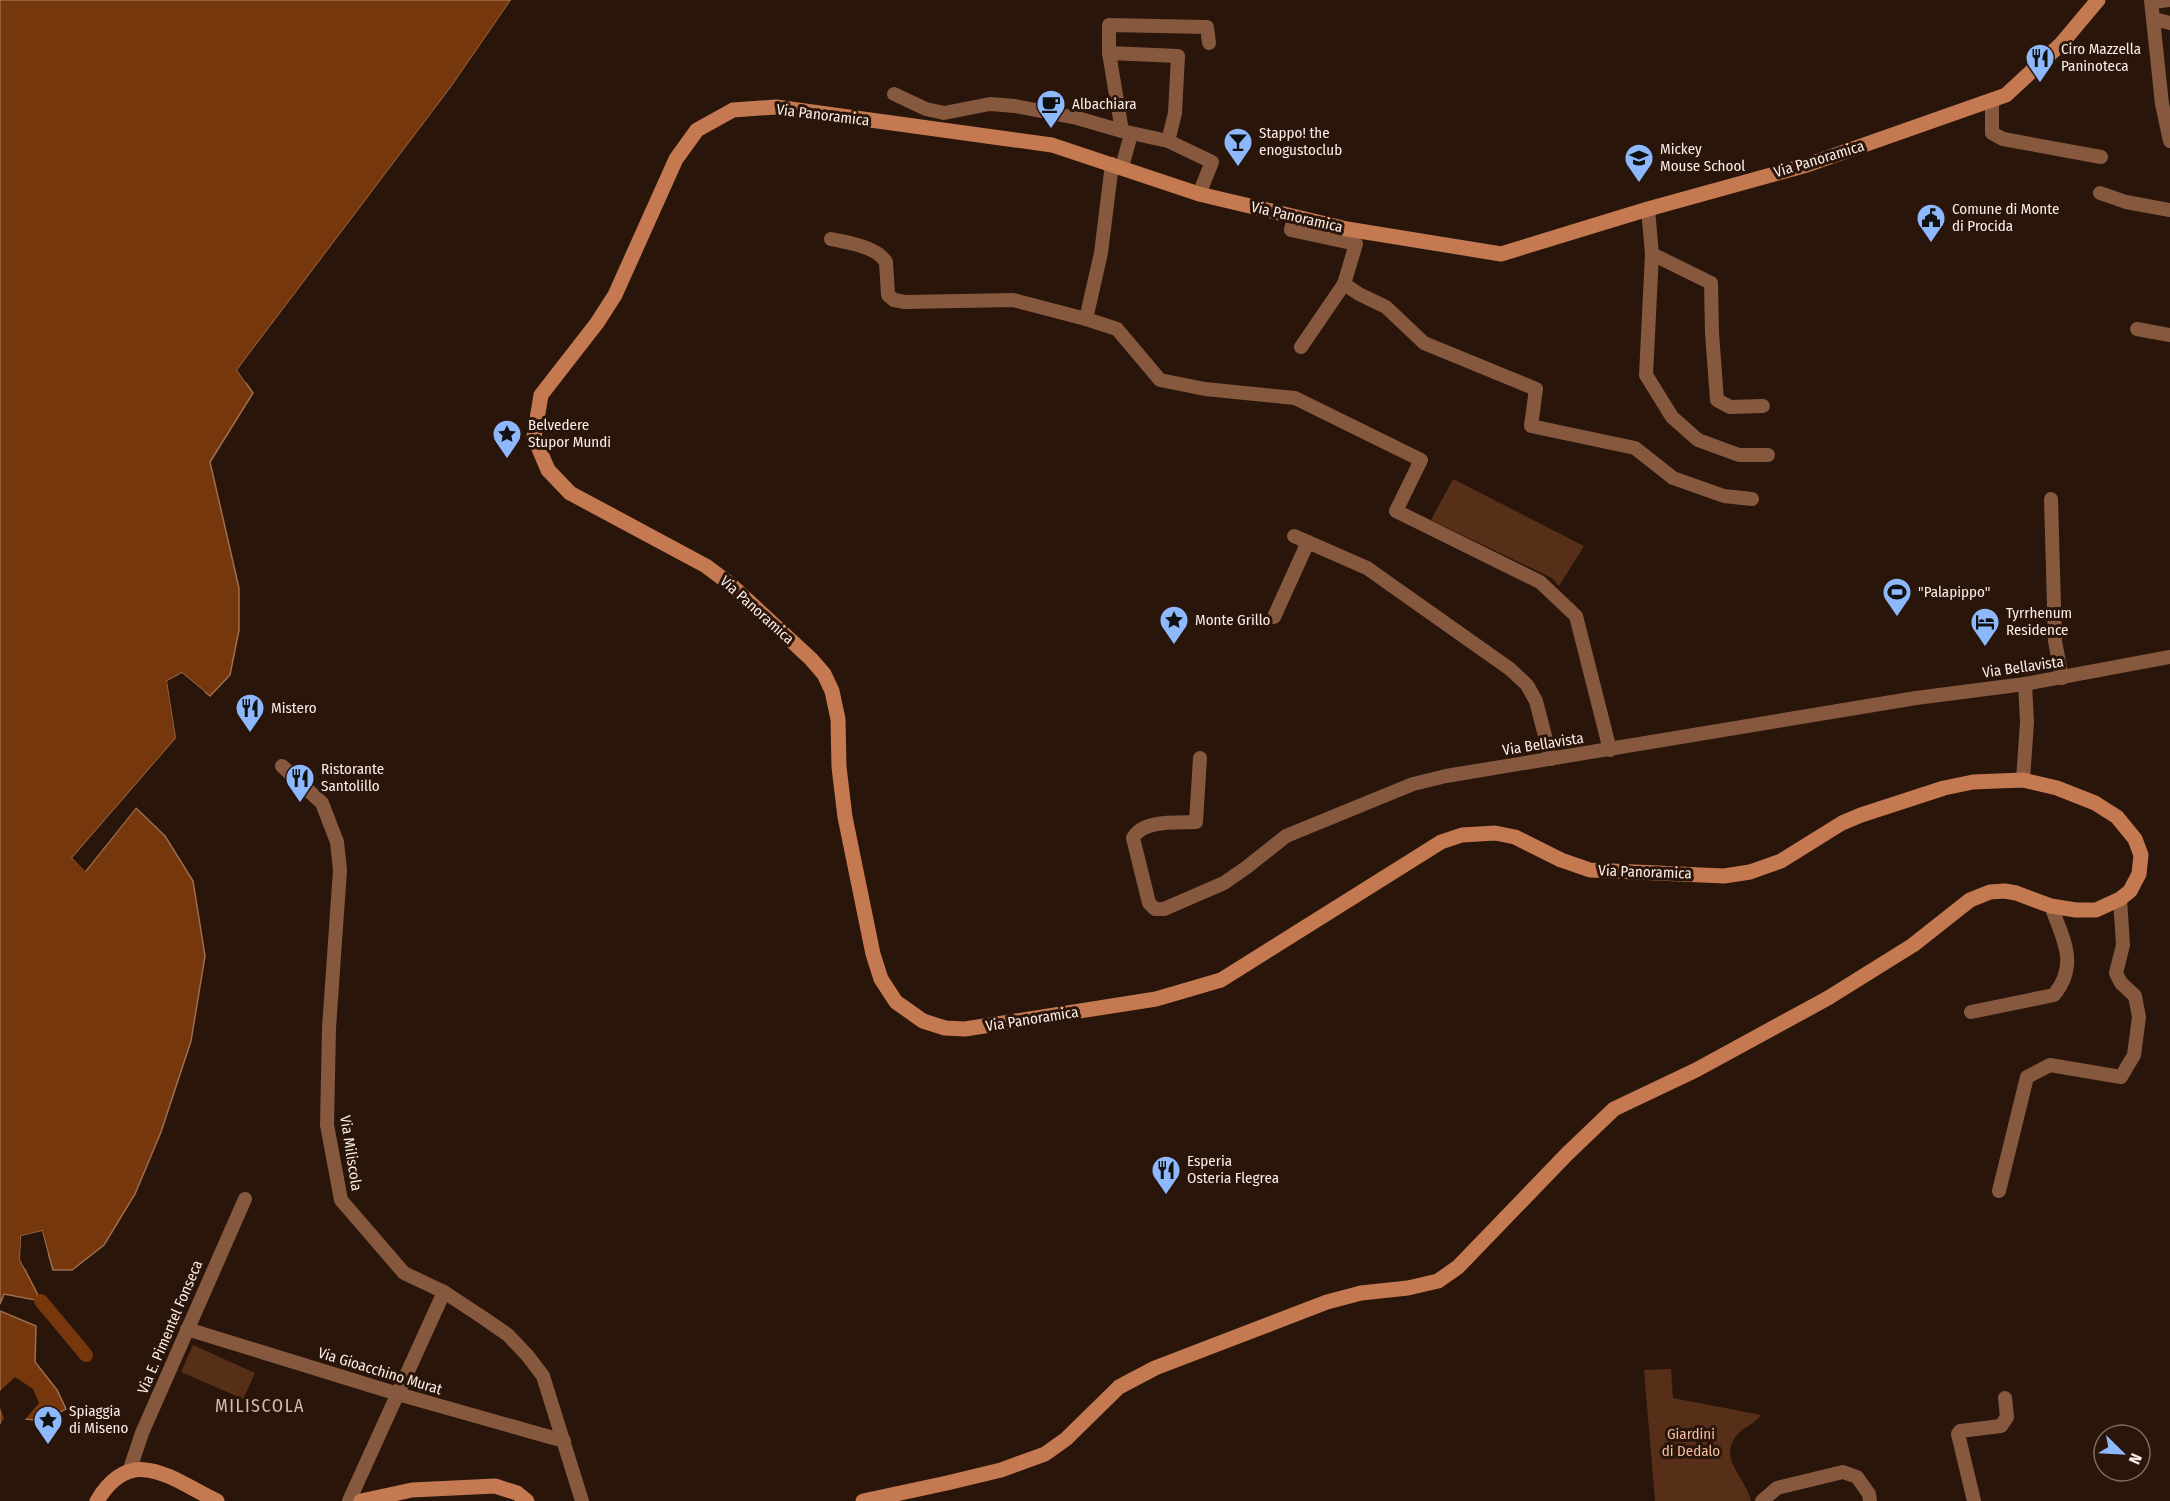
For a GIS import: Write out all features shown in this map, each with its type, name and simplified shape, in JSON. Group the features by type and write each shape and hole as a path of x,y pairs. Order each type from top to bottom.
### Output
{"street":[{"name":"Via Panoramica","path":"2098,0 2061,44 2006,95 1807,165 1648,209 1501,254 1347,229 1199,194 1052,145 776,107 733,110 697,130 676,159 615,295 597,323 541,396 534,437 548,471 570,493 706,566 738,592 824,674 832,691 838,719 839,767 845,817 873,954 881,979 896,1002 923,1021 945,1028 964,1029 999,1025 1156,999 1221,980 1441,842 1462,835 1496,833 1515,837 1561,860 1590,870 1724,876 1750,872 1781,861 1842,823 1944,788 1973,782 2022,780 2057,788 2095,803 2117,817 2135,839 2141,855 2139,874 2130,891 2120,899"},
{"path":"2170,0 2152,1 2163,104 2170,141"},
{"path":"2154,19 2170,23"},
{"path":"1086,319 1117,166 1127,132 1109,53 1109,26 1207,27 1209,43"},
{"path":"1109,53 1178,56 1175,113 1168,141"},
{"path":"894,94 926,109 944,113 990,104 1015,106 1077,118 1168,141 1212,162 1199,194"},
{"path":"1992,100 1992,133 2003,139 2102,157"},
{"path":"2100,193 2126,202 2170,210"},
{"path":"1648,209 1652,254 1646,375 1672,417 1698,440 1739,455 1768,455"},
{"path":"1294,216 1291,230 1356,244 1344,284 1301,347"},
{"path":"831,239 872,250 884,258 888,295 894,300 905,302 1013,300 1086,319 1117,329 1161,380 1205,389 1295,398 1421,460 1396,511 1540,582 1576,616 1610,750"},
{"path":"1652,254 1711,283 1712,333 1718,400 1730,408 1763,406"},
{"path":"1344,284 1386,307 1424,343 1536,390 1532,426 1635,448 1673,478 1724,496 1752,500"},
{"path":"2137,329 2170,335"},
{"path":"2051,499 2055,641 2062,678"},
{"path":"1294,536 1367,568 1510,669 1527,685 1536,701 1551,759"},
{"path":"1275,617 1308,542"},
{"name":"Via Bellavista","path":"1200,758 1196,822 1151,825 1136,832 1133,838 1149,903 1155,909 1164,909 1224,883 1286,836 1413,784 1446,776 1916,698 2062,678 2170,657"},
{"path":"2022,780 2027,722 2025,684"},
{"name":"Via Miliscola","path":"282,766 322,803 337,842 340,870 329,1028 327,1125 341,1200 404,1273 444,1292 508,1335 527,1355 543,1376 582,1501"},
{"path":"863,1501 947,1484 1001,1470 1045,1454 1066,1439 1119,1387 1155,1368 1341,1298 1438,1281 1458,1267 1567,1154 1614,1109 1696,1070 1828,998 1913,945 1970,900 1990,892 2005,891 2051,906 2096,910 2120,899 2123,945 2116,973 2121,983 2135,996 2139,1017 2134,1055 2121,1077 2050,1065 2027,1077 1999,1191"},
{"path":"1971,1012 2054,996 2065,982 2067,950 2051,906"},
{"name":"Via E. Pimentel Fonseca","path":"130,1469 142,1433 245,1198"},
{"path":"349,1501 444,1292"},
{"name":"Via Gioacchino Murat","path":"187,1329 398,1394 564,1441"},
{"path":"1974,1501 1958,1434 1960,1431 2001,1426 2007,1417 2005,1398"},
{"path":"97,1501 115,1477 130,1469 146,1468 217,1501"},
{"path":"1762,1501 1777,1488 1843,1472 1857,1477 1869,1494 1870,1501"},
{"path":"361,1501 412,1490 495,1486 517,1493 527,1501"}],"green space":[{"path":"1453,479 1584,546 1559,586 1552,578 1431,520"},
{"path":"193,1345 255,1373 243,1399 181,1372"},
{"name":"Giardini di Dedalo","path":"1671,1369 1673,1398 1761,1415 1736,1436 1730,1453 1735,1469 1751,1501 1655,1501 1644,1370"}],"shaded area":[{"path":"0,0 511,0 451,87 237,370 253,393 210,462 239,588 239,630 230,675 210,696 182,673 167,681 176,738 72,858 86,871 136,808 165,836 193,881 205,956 191,1041 161,1132 135,1194 104,1245 72,1270 53,1270 42,1231 21,1236 20,1260 41,1301 4,1294 0,1304"},
{"path":"0,1311 36,1326 35,1362 57,1390 66,1409 43,1421 7,1417 0,1430"}],"pier":[{"path":"511,0 513,1 453,89 240,370 247,379 246,383 237,370 451,87"},
{"path":"182,673 205,692 203,695 181,676 170,683 179,739 76,858 85,867 133,806 138,805 85,871 72,858 176,738 167,681"},
{"path":"42,1231 48,1254 46,1256 40,1234 24,1238 23,1259 28,1268 25,1269 20,1260 21,1236"},
{"path":"15,1377 33,1389 39,1403 23,1422 9,1421 0,1433 0,1425 4,1418 0,1408 0,1391"}],"waterway":[{"path":"41,1301 86,1355"}],"place":[{"name":"Ciro Mazzella Paninoteca","path":"2040,84"},
{"name":"Albachiara","path":"1051,130"},
{"name":"Stappo! the enogustoclub","path":"1238,168"},
{"name":"Mickey Mouse School","path":"1639,184"},
{"name":"Comune di Monte di Procida","path":"1931,244"},
{"name":"Belvedere Stupor Mundi","path":"507,460"},
{"name":"\"Palapippo\"","path":"1897,618"},
{"name":"Monte Grillo","path":"1174,646"},
{"name":"Tyrrhenum Residence","path":"1985,648"},
{"name":"Mistero","path":"250,734"},
{"name":"Ristorante Santolillo","path":"300,804"},
{"name":"Esperia Osteria Flegrea","path":"1166,1196"},
{"name":"Spiaggia di Miseno","path":"48,1446"}],"district":[{"name":"MILISCOLA","path":"260,1406"}]}
